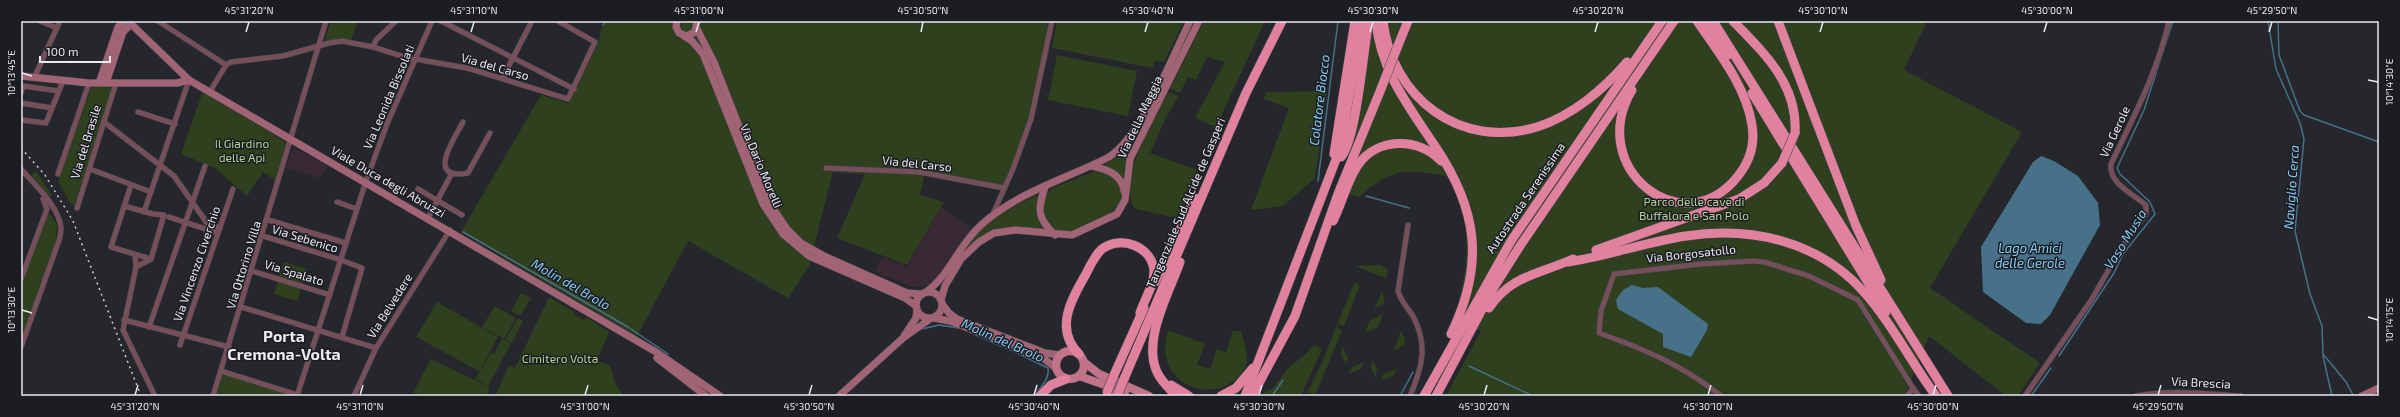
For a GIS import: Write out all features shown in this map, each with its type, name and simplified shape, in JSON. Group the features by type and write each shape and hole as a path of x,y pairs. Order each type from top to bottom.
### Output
{"highway":[{"name":"Tangenziale Sud Alcide de Gasperi","path":"1187,221 1195,198 1251,69 1275,21"},
{"name":"Tangenziale Sud Alcide de Gasperi","path":"1110,395 1187,221 1246,93 1282,21"},
{"path":"1333,166 1355,21"},
{"path":"1244,396 1262,353 1333,166 1345,128 1362,21"},
{"path":"1333,166 1346,152 1352,130 1369,21"},
{"path":"1376,21 1379,43 1390,75 1451,171 1465,199 1468,213 1472,258 1466,298 1444,348 1440,366"},
{"path":"1383,21 1386,44 1394,65 1403,81 1420,100 1440,115 1456,123 1493,132 1516,132 1538,126 1570,111 1597,92 1645,44"},
{"name":"Autostrada Serenissima","path":"1424,396 1511,241 1662,21"},
{"name":"Autostrada Serenissima","path":"1436,396 1494,287 1524,240 1674,21"},
{"path":"1647,59 1625,103 1620,121 1619,138 1626,164 1641,184 1663,199 1690,202 1711,197 1729,186 1742,171 1752,149 1752,125 1744,98 1736,81 1697,21"},
{"path":"1705,21 1754,96 1936,396"},
{"path":"1713,21 1948,396"},
{"path":"1466,340 1478,327 1494,300 1504,291 1533,273 1723,207 1752,192 1782,163 1795,133 1795,111 1785,82 1762,50 1733,21"},
{"path":"1778,21 1868,254 1927,361"},
{"path":"1252,396 1295,316 1321,246 1338,194 1407,23"},
{"path":"1321,246 1358,166 1377,149 1393,143 1419,146 1432,153 1451,171"},
{"path":"1140,314 1187,221"},
{"path":"1176,396 1158,375 1152,350 1154,338 1190,235 1187,221"},
{"path":"1568,262 1666,239 1712,234 1764,236 1798,245 1835,265 1864,292 1936,396"},
{"path":"1081,358 1068,338 1066,315 1072,298 1097,255 1106,247 1128,243 1140,248 1148,256 1154,271 1153,279 1119,377"},
{"path":"1154,338 1156,358 1165,378 1178,391 1189,396"},
{"path":"1221,396 1236,388 1244,381 1262,353"},
{"path":"1040,396 1051,384 1066,379"}],"main road":[{"path":"1136,396 1096,380 1079,376 1066,379 1059,375 1056,368 1060,355 1069,351 1081,358 1099,374 1149,396"},
{"path":"1079,376 1083,370 1081,358"}],"street":[{"path":"40,21 57,28"},
{"path":"21,93 22,86 60,21"},
{"path":"102,83 118,27 124,21"},
{"path":"158,21 226,65 209,93"},
{"path":"320,46 326,21"},
{"path":"373,47 376,40 396,21"},
{"name":"Via Leonida Bissolati","path":"298,396 366,181 415,59 432,21"},
{"path":"441,21 574,89 595,41 558,21"},
{"path":"502,79 532,21"},
{"path":"991,216 1000,199 1031,119 1052,21"},
{"name":"Via della Maggia","path":"1045,187 1092,166 1114,154 1131,136 1190,21"},
{"name":"Via della Maggia","path":"1125,200 1130,159 1199,21"},
{"name":"Via Gerole","path":"2025,396 2092,299 2121,248 2146,214 2146,205 2113,178 2110,170 2111,164 2142,98 2162,48 2169,21"},
{"path":"102,83 123,32 129,23"},
{"name":"Viale Duca degli Abruzzi","path":"129,23 189,80 209,93 450,230 647,348 720,396"},
{"name":"Via Dario Morelli","path":"675,23 679,33 692,41 703,54 748,159 758,174 776,215 801,243 853,270 907,292 924,293"},
{"name":"Via Dario Morelli","path":"684,36 693,34 698,24"},
{"name":"Via Dario Morelli","path":"698,24 714,62 748,159 750,172 763,204 772,219 796,247 823,263 905,298 916,308"},
{"name":"Via del Carso","path":"226,65 231,62 283,56 342,41 373,47 415,59 468,68 568,99 574,89"},
{"name":"Via Ottorino Villa","path":"214,396 320,46"},
{"path":"27,77 89,83 177,83 189,80"},
{"path":"144,212 189,80"},
{"path":"21,120 46,124 63,81"},
{"name":"Via del Brasile","path":"58,174 89,83"},
{"name":"Via del Brasile","path":"77,208 116,83"},
{"path":"22,86 59,91"},
{"path":"21,103 52,108"},
{"path":"138,112 175,124"},
{"path":"104,122 174,176 194,202 207,223 219,231"},
{"path":"463,122 444,160 446,168 452,173 468,173 490,133"},
{"path":"150,327 194,202 205,166"},
{"name":"Via della Maggia","path":"1092,166 1109,170 1115,175 1123,186 1125,200"},
{"name":"Via del Carso","path":"826,168 914,172 1004,188"},
{"path":"21,169 47,202 61,227 59,241 21,348"},
{"path":"90,169 151,192"},
{"path":"428,218 452,173"},
{"path":"131,185 111,247 151,259"},
{"path":"1045,187 1039,214 1042,222 1055,235"},
{"path":"903,338 916,318 918,299 939,283 965,243 991,216 1009,204 1045,187"},
{"name":"Via Vincenzo Civerchio","path":"180,345 233,189"},
{"path":"418,189 462,214"},
{"path":"1000,199 1004,204 1009,204"},
{"path":"839,396 903,338 940,312 944,286 961,259 984,239 994,233 1015,230 1055,235 1072,235 1112,217 1120,210 1125,200"},
{"path":"21,279 45,214 47,202"},
{"path":"337,202 357,209"},
{"path":"124,206 144,212 167,216 186,223 219,231"},
{"path":"45,214 51,212 56,216"},
{"path":"136,267 151,259 167,216"},
{"path":"268,220 346,244"},
{"path":"1408,225 1398,291 1414,317 1424,346 1419,373 1410,396"},
{"name":"Via Belvedere","path":"354,396 376,348 450,230"},
{"name":"Via Sebenico","path":"263,236 362,268 342,338"},
{"path":"135,255 136,267 123,330 154,396"},
{"name":"Via Borgosatollo","path":"1720,395 1698,378 1651,352 1599,333 1601,311 1614,274 1701,264 1753,261 1764,262 1809,276 1858,300 1913,388"},
{"name":"Via Spalato","path":"252,271 330,295"},
{"path":"924,293 935,293 949,313 957,319 1045,353 1060,355"},
{"path":"241,307 376,348"},
{"path":"916,308 922,316 950,321 1044,358 1056,368"},
{"path":"124,320 229,347"},
{"name":"Viale Duca degli Abruzzi","path":"647,348 706,396"},
{"path":"221,371 298,396"},
{"path":"1908,396 1913,388 1919,396"},
{"path":"2362,396 2379,388"},
{"name":"Via Brescia","path":"2136,396 2162,392 2241,396"}],"shaded area":[{"path":"295,149 328,165 320,178 286,168 291,152"},
{"path":"941,207 971,228 935,280 927,286 913,287 875,272 882,257 907,267"}],"green space":[{"path":"331,21 358,21 351,40 339,38 327,41 325,39"},
{"path":"604,21 1050,21 1034,103 1025,133 1003,189 925,172 920,195 944,202 907,265 837,238 865,174 833,172 809,266 788,298 688,241 637,336 461,232 541,95 568,103 571,100 598,42"},
{"path":"1057,21 1184,21 1164,62 1154,61 1153,68 1052,48"},
{"path":"1204,21 1265,21 1216,127 1195,118 1225,62 1207,57 1196,80 1188,77 1180,93 1170,89"},
{"name":"Parco delle cave di Buffalora e San Polo","path":"1356,21 1927,21 1904,70 2022,132 1930,288 2040,363 2018,396 2006,396 1929,336 1904,396 1446,396 1481,331 1455,317 1460,299 1466,263 1465,227 1462,210 1456,192 1447,176 1420,172 1390,175 1371,187 1359,197 1348,194"},
{"path":"1057,55 1137,71 1128,116 1048,100"},
{"path":"92,86 114,88 74,205 70,203 58,181"},
{"name":"Il Giardino delle Api","path":"203,91 284,141 285,146 275,180 263,172 247,196 215,168 181,154"},
{"path":"1327,91 1315,178 1283,206 1251,210 1289,108 1264,99 1266,92"},
{"path":"1168,92 1179,96 1166,117 1150,153 1197,170 1177,218 1136,209 1131,199 1130,185 1133,168 1139,150 1154,116"},
{"path":"1131,142 1133,144 1126,162 1123,179 1103,166 1119,155"},
{"path":"1098,170 1115,176 1122,193 1122,199 1119,205 1095,223 1075,231 1059,232 1052,229 1045,219 1044,213 1045,200 1048,193 1052,188"},
{"path":"36,171 52,195 48,198 31,175"},
{"path":"1041,194 1039,200 1047,230 1013,228 994,231 985,235 966,250 972,240 989,223 1009,209"},
{"path":"50,214 57,225 56,240 21,341 21,287 45,216"},
{"path":"284,262 307,269 297,301 274,294"},
{"path":"1381,265 1388,270 1386,278 1355,266"},
{"path":"1354,283 1358,283 1359,287 1344,326 1339,324 1337,328 1342,330 1315,396 1309,392 1305,396 1321,365"},
{"path":"1382,291 1385,303 1374,309"},
{"path":"521,293 531,298 520,316 511,311"},
{"name":"Cimitero Volta","path":"549,297 574,312 573,314 584,320 586,317 609,332 597,360 610,366 615,383 624,396 494,396 493,393 496,394 509,365 515,368"},
{"path":"437,302 498,337 479,371 416,337"},
{"path":"495,306 516,318 504,339 482,327"},
{"path":"1383,314 1378,327 1365,333 1370,320"},
{"path":"518,318 523,321 512,343 505,340"},
{"path":"1168,330 1205,344 1197,365 1210,369 1217,349 1226,352 1233,331 1241,331 1246,351 1246,365 1242,372 1233,381 1223,387 1200,389 1188,385 1178,379 1171,369 1166,357 1165,347"},
{"path":"1401,331 1405,339 1405,344 1394,351"},
{"path":"502,339 511,344 488,386 475,379 491,352 494,354"},
{"path":"1314,345 1322,349 1301,396 1259,396 1274,387 1289,367 1306,354"},
{"path":"1342,346 1348,358 1346,365 1341,354"},
{"path":"431,359 490,388 486,396 422,396 413,393"},
{"path":"1372,359 1377,369 1376,378 1371,367"},
{"path":"1365,362 1361,369 1349,374 1352,367"},
{"path":"1397,369 1394,375 1381,381 1384,374"},
{"path":"223,374 294,396 216,396"}],"water":[{"name":"Lago Amici delle Gerole","path":"2041,156 2054,161 2078,176 2098,203 2100,225 2050,315 2041,324 2026,323 1983,292 1981,247 2033,162"},
{"path":"1632,285 1643,288 1658,287 1708,324 1707,330 1691,357 1663,347 1663,334 1618,309 1616,300 1623,290"}],"waterway":[{"path":"603,25 605,21"},
{"name":"Colatore Biocco","path":"1318,181 1338,21"},
{"name":"Vaso Musia","path":"2059,356 2114,273 2123,254 2155,214 2150,202 2120,174 2117,168 2144,110 2173,21"},
{"name":"Naviglio Cerca","path":"2268,21 2276,69 2300,123 2304,139 2295,231 2310,294 2322,326 2323,354 2346,382 2353,395"},
{"path":"2278,21 2279,55 2300,111 2304,115 2379,142"},
{"name":"Colatore Biocco","path":"1366,196 1409,208"},
{"name":"Molin del Brolo","path":"463,232 628,327 668,354"},
{"name":"Molin del Brolo","path":"922,329 939,325 959,328"},
{"name":"Molin del Brolo","path":"974,334 1048,368 1048,376 1042,387 1034,396"},
{"path":"2323,356 2332,396"},
{"path":"1469,366 1533,396"},
{"name":"Vaso Musia","path":"2031,396 2051,368"},
{"name":"Colatore Biocco","path":"1400,396 1413,372"},
{"path":"1272,396 1283,380"}],"railway":[{"path":"21,148 45,175 73,221 141,396"}],"district":[{"name":"Porta Cremona-Volta","path":"284,345"}]}
